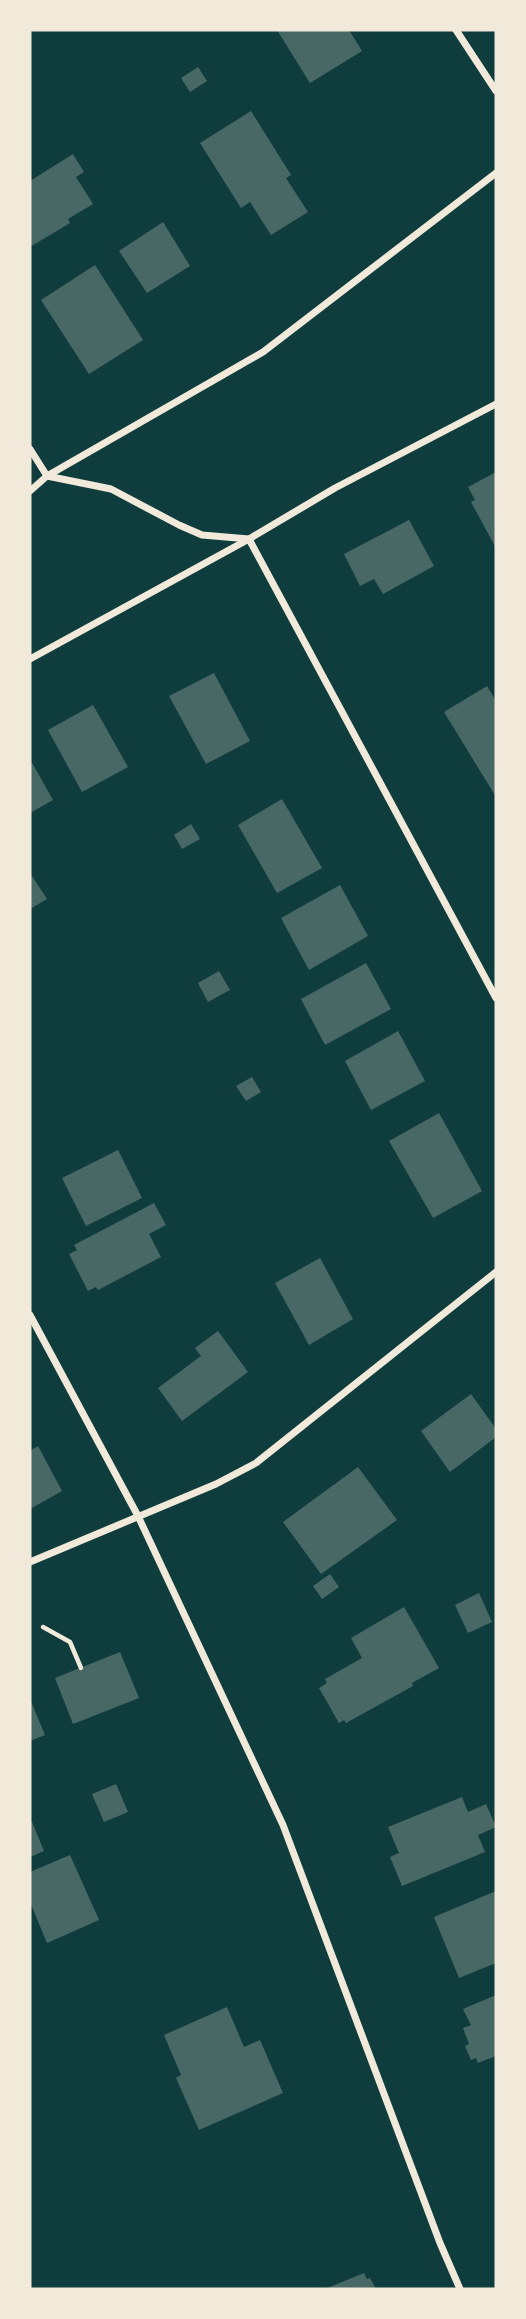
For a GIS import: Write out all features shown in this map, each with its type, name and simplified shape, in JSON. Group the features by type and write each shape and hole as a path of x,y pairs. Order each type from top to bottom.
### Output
{"street":[{"path":"456,30 496,91"},
{"path":"30,491 47,476 263,352 496,173"},
{"path":"30,659 249,539 335,488 496,404"},
{"path":"30,449 47,476 111,489 202,535 249,539"},
{"path":"249,539 496,998"},
{"path":"30,1562 216,1484 256,1464 496,1272"},
{"path":"30,1315 138,1516 283,1825 460,2289"}],"path":[{"path":"43,1627 71,1642 81,1668"}],"building":[{"path":"277,30 349,30 362,51 310,83"},
{"path":"198,67 207,81 190,92 181,78"},
{"path":"251,111 291,175 286,178 308,212 271,235 250,202 241,208 200,143"},
{"path":"73,154 84,172 76,177 93,204 68,219 70,223 30,247 30,181"},
{"path":"163,222 190,266 147,293 119,251"},
{"path":"95,265 143,340 89,374 41,300"},
{"path":"496,472 496,548 471,502 475,500 468,487"},
{"path":"409,520 434,566 383,594 374,579 360,586 344,554"},
{"path":"214,673 250,741 206,764 169,696"},
{"path":"487,686 496,701 496,797 444,712"},
{"path":"93,705 128,767 82,792 48,730"},
{"path":"30,759 53,800 30,813"},
{"path":"282,799 322,868 277,893 238,825"},
{"path":"191,824 200,839 182,849 174,835"},
{"path":"32,876 47,899 30,909 30,878"},
{"path":"340,885 368,936 309,970 281,918"},
{"path":"366,963 391,1009 325,1045 301,999"},
{"path":"219,971 230,990 208,1002 198,983"},
{"path":"398,1031 425,1081 371,1110 345,1061"},
{"path":"252,1077 261,1092 246,1101 236,1086"},
{"path":"439,1113 482,1191 433,1218 389,1141"},
{"path":"118,1150 142,1198 86,1226 62,1178"},
{"path":"154,1203 166,1225 149,1234 161,1257 98,1290 96,1287 88,1291 69,1254 77,1250 74,1245"},
{"path":"320,1258 353,1319 309,1345 275,1283"},
{"path":"218,1331 248,1372 182,1421 158,1388 201,1356 195,1348"},
{"path":"471,1394 496,1429 496,1437 450,1472 421,1431"},
{"path":"38,1446 62,1491 30,1509 30,1451"},
{"path":"358,1467 397,1520 321,1574 283,1522"},
{"path":"330,1574 339,1587 322,1599 313,1586"},
{"path":"479,1593 492,1622 468,1633 455,1605"},
{"path":"404,1607 439,1668 412,1683 413,1686 346,1723 344,1720 339,1723 319,1688 327,1683 325,1679 362,1658 351,1638"},
{"path":"120,1652 139,1698 73,1724 55,1678"},
{"path":"30,1699 45,1735 30,1741"},
{"path":"116,1784 128,1812 104,1822 92,1794"},
{"path":"462,1797 468,1812 486,1804 496,1827 478,1835 485,1852 402,1886 390,1857 399,1853 388,1827"},
{"path":"32,1822 44,1851 30,1857 30,1823"},
{"path":"70,1855 99,1920 47,1943 30,1902 30,1872"},
{"path":"496,1891 496,1963 459,1978 434,1917"},
{"path":"496,1995 496,2056 478,2063 476,2058 471,2060 465,2046 469,2044 463,2028 471,2025 463,2009"},
{"path":"227,2007 244,2047 260,2040 283,2093 199,2130 176,2078 181,2075 164,2035"},
{"path":"364,2273 376,2289 325,2289"}]}
